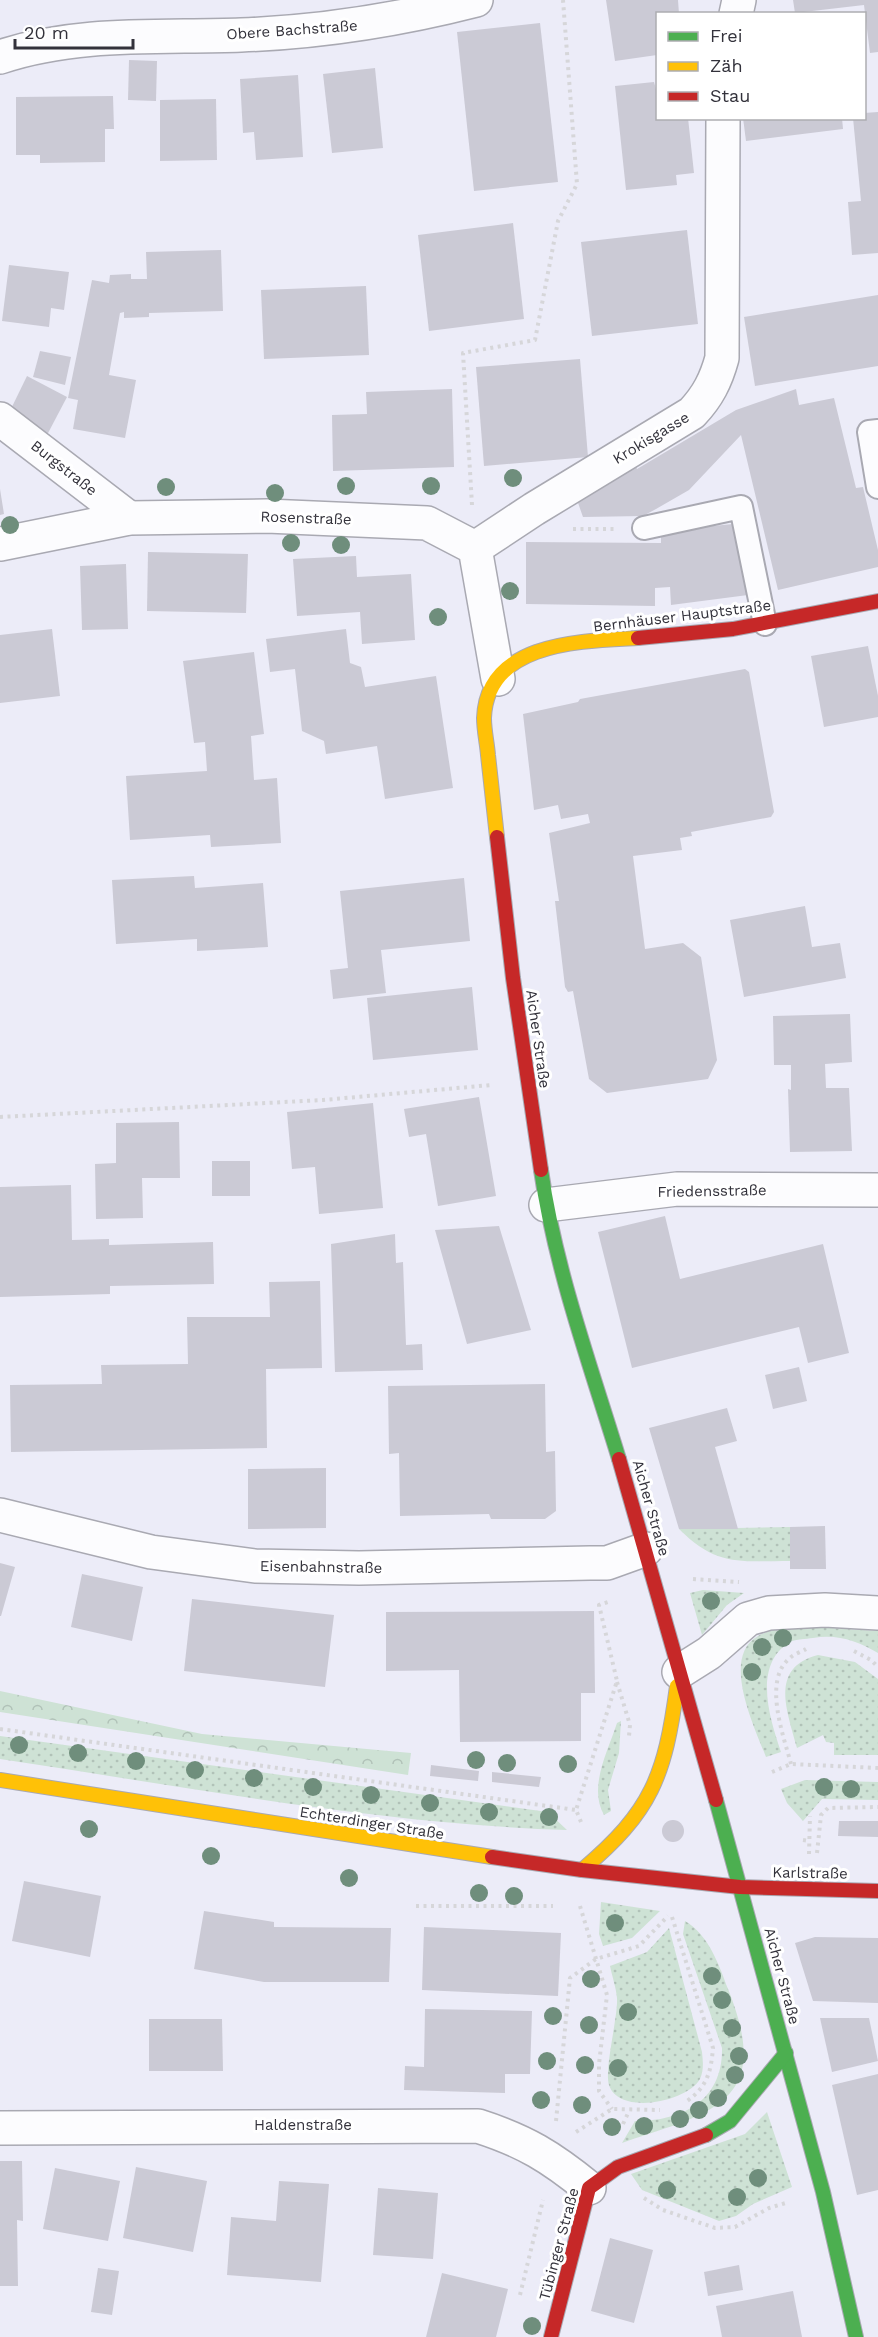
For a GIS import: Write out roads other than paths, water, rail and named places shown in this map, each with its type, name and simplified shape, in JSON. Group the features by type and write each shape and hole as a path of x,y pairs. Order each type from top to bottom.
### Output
{"main road":[{"name":"Bernhäuser Hauptstraße","path":"498,679 522,658 546,648 683,635 765,624 878,601"},
{"name":"Aicher Straße","path":"498,679 486,703 485,742 527,1081 546,1204 564,1276 646,1549 786,2053 823,2192 856,2337"},
{"path":"582,1870 612,1846 637,1818 660,1778 670,1739 679,1672"},
{"name":"Echterdinger Straße","path":"0,1780 288,1827 582,1870 740,1887"},
{"name":"Karlstraße","path":"740,1887 878,1891"},
{"name":"Tübinger Straße","path":"551,2337 589,2188 618,2167 707,2135 730,2121 786,2053"}],"street":[{"name":"Obere Bachstraße","path":"0,57 45,46 102,38 306,31 365,24 476,0"},
{"name":"Krokisgasse","path":"475,548 534,509 692,413 716,381 722,358 723,120"},
{"name":"Burgstraße","path":"0,418 129,518"},
{"name":"Rosenstraße","path":"0,544 129,518 182,515 427,523 475,548"},
{"path":"475,548 498,679"},
{"name":"Friedensstraße","path":"546,1204 677,1189 878,1190"},
{"name":"Eisenbahnstraße","path":"0,1515 152,1552 255,1566 316,1569 607,1563 646,1549"},
{"path":"679,1672 709,1653 748,1619 769,1613 825,1610 878,1612"},
{"name":"Haldenstraße","path":"0,2128 478,2126 512,2137 552,2158 589,2188"}],"lane":[{"path":"878,431 869,432 878,487"},
{"path":"645,528 741,507 765,624"}]}
